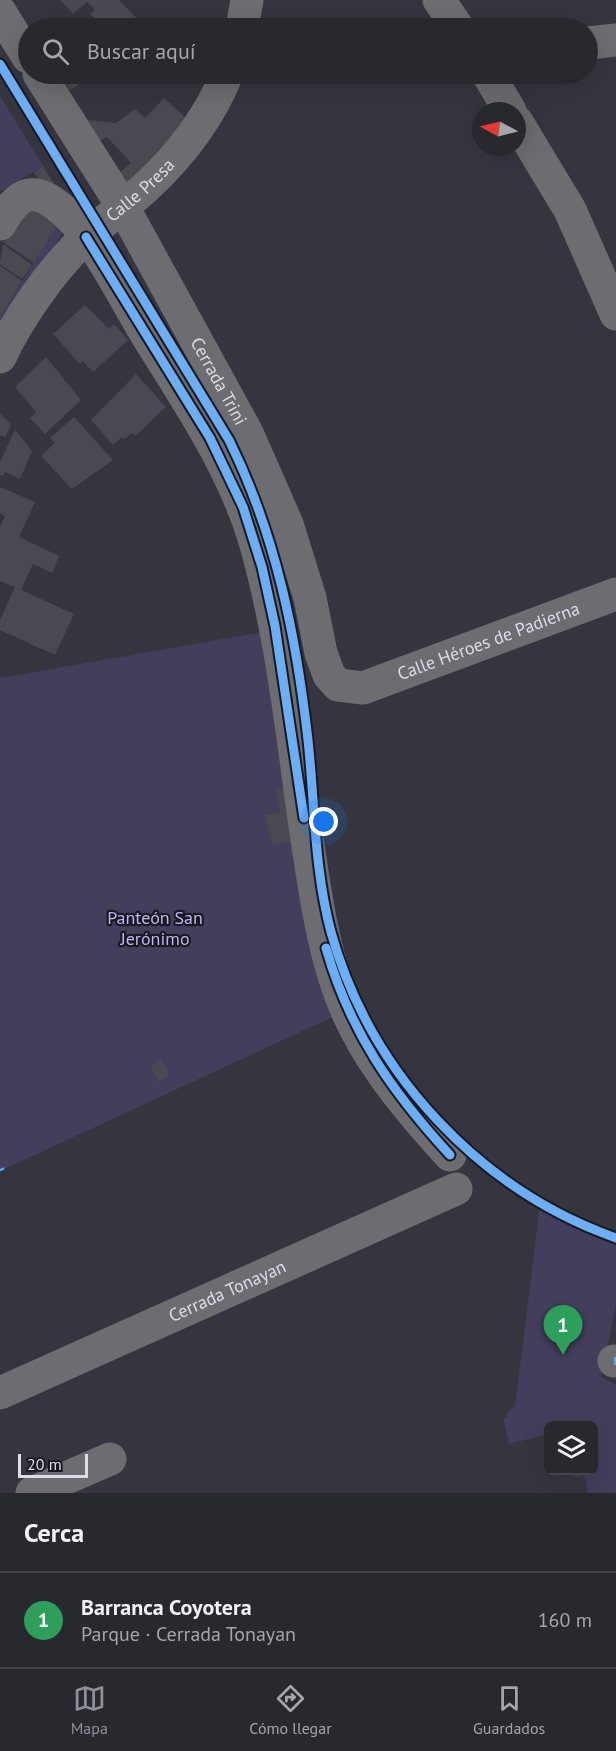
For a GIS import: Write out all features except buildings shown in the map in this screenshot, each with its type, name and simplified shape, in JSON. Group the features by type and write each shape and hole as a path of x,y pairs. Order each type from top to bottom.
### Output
{"street":[{"path":"244,18 247,0"},
{"path":"439,0 451,18"},
{"path":"0,12 18,41"},
{"path":"598,43 616,40"},
{"name":"Cerrada Trini","path":"45,84 123,207 247,433 287,524 310,598 321,653 329,675 338,685 363,688"},
{"name":"Calle Presa","path":"0,357 39,293 87,237 165,169 201,125 223,84"},
{"path":"494,84 505,102"},
{"path":"526,137 570,210 605,261 616,315"},
{"path":"0,224 18,198 34,194 42,195 62,210 87,237 210,438 243,507 262,567 275,626 322,936 337,985 352,1023 384,1076 415,1118 450,1155"},
{"name":"Calle Héroes de Padierna","path":"363,688 616,594"},
{"name":"Cerrada Tonayan","path":"0,1393 456,1189"},
{"path":"32,1493 110,1459"}],"green space":[{"path":"0,96 43,166 1,191 0,189"},
{"path":"58,224 65,228 0,341 0,317"},
{"name":"Panteón San Jerónimo","path":"263,632 337,1015 0,1171 0,678"},
{"path":"540,1205 616,1242 616,1304 601,1377 616,1385 616,1493 588,1493 584,1475 598,1475 598,1421 544,1421 544,1435 509,1444 503,1418 507,1417 507,1413 515,1406"}],"cycle path":[{"path":"0,64 229,440 259,512 282,586 297,662 308,740 318,860 325,908 349,984 373,1033 402,1078 437,1120 476,1157 520,1190 566,1217 616,1238"},
{"path":"86,237 210,438 243,507 262,567 275,626 304,818"},
{"path":"326,948 347,1007 360,1034 392,1084 450,1155"}],"place":[{"name":"Barranca Coyotera","path":"563,1355"}]}
